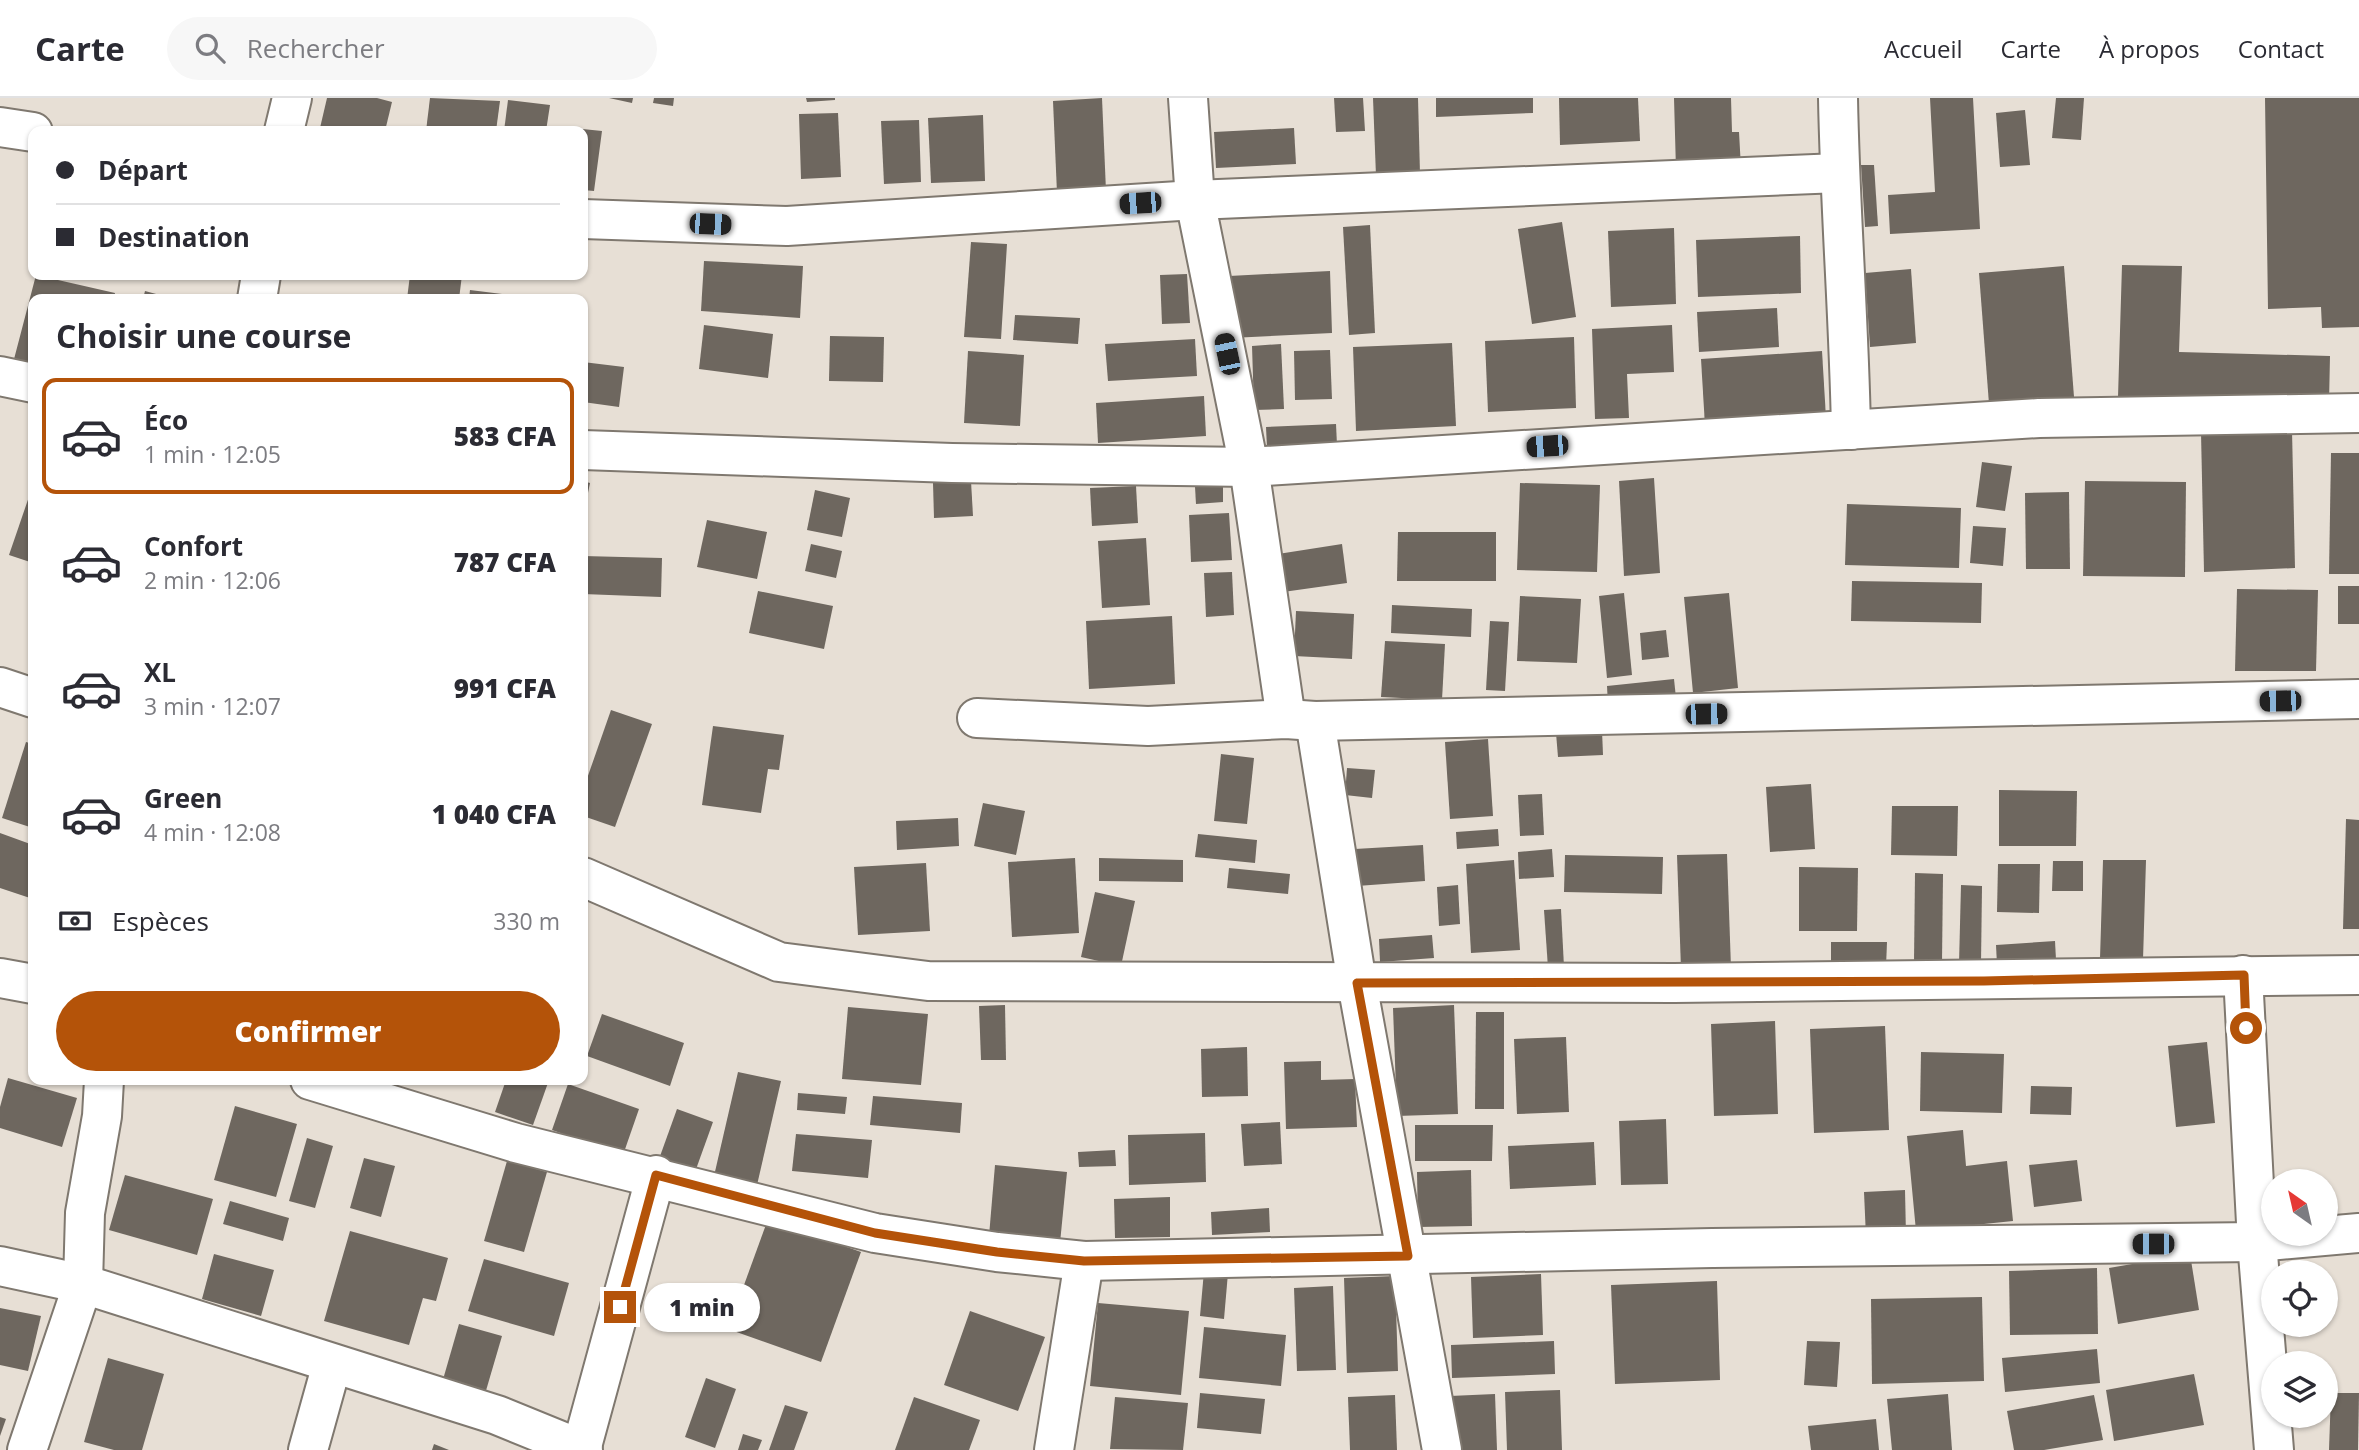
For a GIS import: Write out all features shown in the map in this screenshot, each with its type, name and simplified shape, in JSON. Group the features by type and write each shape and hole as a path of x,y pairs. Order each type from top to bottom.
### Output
{"street":[{"path":"285,126 292,98"},
{"path":"1188,98 1195,200 1357,983 1442,1450"},
{"path":"1838,98 1839,173 1849,301 1851,430"},
{"path":"0,127 28,131"},
{"path":"588,219 787,226 1195,200 1839,173"},
{"path":"0,376 28,382"},
{"path":"588,450 926,463 1249,467 2039,418 2359,413"},
{"path":"0,687 28,696"},
{"path":"976,718 1148,726 1301,720 2359,699"},
{"path":"588,879 779,962 928,981 1863,982 2359,975"},
{"path":"2244,975 2257,1242 2274,1450"},
{"path":"0,978 28,983"},
{"path":"27,1450 83,1284 85,1213 102,1116 104,1085"},
{"path":"326,1085 516,1143 656,1175 875,1233 997,1252 1084,1261 1712,1248 2257,1242 2359,1233"},
{"path":"0,1266 83,1284 497,1415 582,1450 656,1175"},
{"path":"1054,1450 1084,1261"},
{"path":"308,1450 332,1364"}],"building":[{"path":"327,98 377,98 392,102 386,126 320,126"},
{"path":"430,98 500,101 497,126 427,126"},
{"path":"609,98 633,98 632,103"},
{"path":"654,98 674,98 673,106 653,103"},
{"path":"806,98 835,98 835,100 807,102"},
{"path":"1102,98 1106,191 1057,193 1053,101"},
{"path":"1334,98 1363,98 1365,131 1336,132"},
{"path":"1373,98 1418,98 1420,174 1376,176"},
{"path":"1436,98 1533,98 1533,113 1436,117"},
{"path":"1559,98 1638,98 1640,141 1560,145"},
{"path":"1674,98 1731,98 1732,132 1739,132 1741,168 1676,170"},
{"path":"1930,98 1973,98 1980,229 1890,234 1888,195 1935,192"},
{"path":"2056,98 2084,98 2081,140 2052,138"},
{"path":"2265,98 2359,98 2359,327 2322,328 2321,307 2268,309"},
{"path":"508,100 550,105 547,126 505,126"},
{"path":"2025,110 2030,165 2000,167 1996,113"},
{"path":"838,113 841,177 801,179 799,114"},
{"path":"983,115 985,181 931,183 928,118"},
{"path":"919,120 921,182 884,184 881,121"},
{"path":"1294,128 1296,164 1216,168 1214,132"},
{"path":"588,130 602,131 594,191 588,190"},
{"path":"1861,165 1874,165 1878,226 1865,227"},
{"path":"1562,222 1576,317 1532,324 1518,229"},
{"path":"1370,225 1375,333 1349,335 1343,227"},
{"path":"1674,228 1676,304 1611,307 1608,231"},
{"path":"1800,236 1801,293 1698,297 1696,240"},
{"path":"971,242 1007,244 1001,339 964,337"},
{"path":"704,261 803,266 800,318 701,311"},
{"path":"2122,265 2182,266 2179,352 2330,356 2329,403 2118,397"},
{"path":"2064,266 2074,397 1989,404 1979,273"},
{"path":"1911,269 1916,343 1870,347 1865,273"},
{"path":"1330,271 1332,333 1231,338 1229,276"},
{"path":"1187,274 1190,323 1162,324 1160,275"},
{"path":"35,280 58,280 115,293 115,294 31,294"},
{"path":"409,280 461,280 460,294 408,294"},
{"path":"470,290 503,294 470,294"},
{"path":"28,306 28,367 13,363"},
{"path":"1777,308 1779,347 1699,352 1697,312"},
{"path":"1015,315 1080,318 1078,344 1013,340"},
{"path":"704,325 773,334 768,378 699,369"},
{"path":"1672,325 1674,372 1627,374 1629,418 1595,419 1592,329"},
{"path":"830,336 884,337 883,382 829,381"},
{"path":"1574,337 1576,408 1488,412 1485,341"},
{"path":"1195,339 1197,376 1108,381 1105,344"},
{"path":"1452,343 1456,426 1356,431 1353,347"},
{"path":"1281,344 1284,409 1254,410 1252,346"},
{"path":"1330,350 1332,399 1295,400 1294,351"},
{"path":"968,351 1024,355 1020,426 964,423"},
{"path":"1822,351 1826,418 1705,426 1701,359"},
{"path":"588,363 624,367 619,407 588,403"},
{"path":"1204,396 1206,436 1098,443 1096,403"},
{"path":"1336,424 1337,445 1267,448 1266,427"},
{"path":"2292,430 2295,568 2204,572 2201,432"},
{"path":"2331,453 2359,453 2359,574 2329,574"},
{"path":"1982,462 2012,466 2005,511 1976,507"},
{"path":"1654,478 1660,573 1624,576 1619,481"},
{"path":"971,481 973,516 934,518 933,483"},
{"path":"2085,481 2186,482 2185,577 2083,576"},
{"path":"1520,483 1600,485 1597,572 1517,570"},
{"path":"1136,486 1138,523 1092,526 1090,488"},
{"path":"1223,486 1223,502 1196,504 1195,487"},
{"path":"815,490 850,498 842,537 807,530"},
{"path":"2069,492 2070,569 2026,569 2025,493"},
{"path":"28,500 28,561 9,555"},
{"path":"1847,504 1961,508 1959,568 1845,565"},
{"path":"1229,513 1232,560 1191,562 1189,515"},
{"path":"707,520 767,532 757,579 697,567"},
{"path":"1973,526 2006,528 2003,566 1970,563"},
{"path":"1398,532 1496,532 1496,581 1397,581"},
{"path":"1146,538 1150,605 1102,608 1098,541"},
{"path":"811,544 842,551 836,578 805,571"},
{"path":"1342,544 1347,583 1283,592 1278,554"},
{"path":"588,556 662,558 661,597 588,594"},
{"path":"1232,572 1234,615 1206,617 1204,573"},
{"path":"1852,581 1982,583 1981,623 1851,621"},
{"path":"2338,586 2359,586 2359,624 2338,624"},
{"path":"2237,589 2318,590 2316,671 2235,671"},
{"path":"758,591 833,606 824,649 749,633"},
{"path":"1624,593 1632,675 1607,678 1599,596"},
{"path":"1729,593 1738,688 1693,693 1684,597"},
{"path":"1520,596 1581,599 1577,663 1517,661"},
{"path":"1392,605 1472,609 1471,637 1391,633"},
{"path":"1296,611 1354,614 1352,659 1294,656"},
{"path":"1172,616 1175,684 1089,689 1086,621"},
{"path":"1490,621 1509,622 1505,691 1486,690"},
{"path":"1666,630 1669,657 1642,660 1640,633"},
{"path":"1385,641 1445,644 1442,700 1381,697"},
{"path":"1674,679 1676,698 1608,705 1607,686"},
{"path":"611,710 652,724 615,827 588,818 588,776"},
{"path":"713,726 784,735 779,770 768,769 761,813 702,805"},
{"path":"1602,730 1603,755 1558,757 1556,733"},
{"path":"1488,739 1493,816 1450,819 1445,742"},
{"path":"26,742 28,743 28,826 2,818"},
{"path":"1221,754 1254,758 1247,824 1214,821"},
{"path":"1347,768 1375,770 1372,798 1345,795"},
{"path":"1811,784 1815,849 1770,852 1766,787"},
{"path":"1999,790 2077,791 2076,846 1999,846"},
{"path":"1542,794 1544,835 1520,836 1518,795"},
{"path":"983,803 1025,811 1016,855 974,846"},
{"path":"1892,806 1958,806 1957,856 1891,855"},
{"path":"958,818 959,846 897,850 896,821"},
{"path":"2346,819 2359,820 2359,929 2343,929"},
{"path":"1498,829 1499,846 1457,849 1456,832"},
{"path":"0,833 28,843 28,897 0,888"},
{"path":"1198,834 1257,840 1255,863 1195,857"},
{"path":"1423,845 1425,881 1357,886 1355,849"},
{"path":"1552,849 1554,877 1519,879 1518,852"},
{"path":"1727,854 1731,968 1681,969 1677,855"},
{"path":"1565,855 1663,857 1662,894 1564,892"},
{"path":"1075,858 1079,933 1012,937 1008,862"},
{"path":"1099,858 1183,860 1183,882 1099,881"},
{"path":"1514,860 1520,950 1471,953 1466,864"},
{"path":"2103,860 2146,860 2143,960 2100,959"},
{"path":"2053,861 2083,861 2083,891 2052,891"},
{"path":"926,863 930,931 858,935 854,867"},
{"path":"1998,864 2040,864 2039,913 1997,912"},
{"path":"1799,867 1858,868 1857,931 1799,931"},
{"path":"1229,868 1290,874 1288,894 1227,888"},
{"path":"1915,873 1943,874 1942,962 1914,962"},
{"path":"1458,885 1460,924 1439,926 1437,887"},
{"path":"1961,885 1982,886 1981,964 1959,964"},
{"path":"1095,892 1135,901 1121,966 1081,957"},
{"path":"1561,909 1564,967 1548,968 1544,910"},
{"path":"1432,935 1434,958 1380,962 1379,939"},
{"path":"2055,941 2056,960 1997,965 1996,945"},
{"path":"1831,942 1887,942 1886,967 1831,967"},
{"path":"1005,1005 1006,1060 981,1060 979,1006"},
{"path":"1454,1005 1458,1114 1397,1116 1393,1008"},
{"path":"848,1007 928,1014 921,1085 842,1079"},
{"path":"1476,1012 1504,1012 1504,1109 1475,1109"},
{"path":"602,1014 684,1043 670,1086 588,1056"},
{"path":"1775,1021 1778,1114 1714,1116 1711,1024"},
{"path":"1885,1026 1889,1130 1814,1133 1810,1029"},
{"path":"1566,1037 1569,1112 1517,1114 1514,1039"},
{"path":"2207,1042 2215,1123 2176,1127 2168,1046"},
{"path":"1247,1047 1248,1096 1202,1097 1201,1049"},
{"path":"1921,1052 2004,1054 2002,1113 1920,1111"},
{"path":"1321,1061 1321,1080 1355,1079 1357,1127 1286,1129 1284,1062"},
{"path":"738,1072 781,1081 757,1185 714,1176"},
{"path":"8,1078 77,1098 62,1147 0,1128 0,1107"},
{"path":"504,1085 547,1085 533,1125 495,1112"},
{"path":"568,1085 639,1109 623,1155 552,1130"},
{"path":"2031,1086 2072,1087 2071,1115 2030,1114"},
{"path":"798,1093 847,1097 845,1114 797,1110"},
{"path":"873,1096 962,1103 960,1133 870,1125"},
{"path":"235,1106 297,1124 276,1197 214,1180"},
{"path":"677,1109 713,1122 695,1172 659,1159"},
{"path":"1666,1119 1668,1184 1621,1185 1619,1121"},
{"path":"1280,1122 1282,1164 1244,1166 1241,1124"},
{"path":"1415,1125 1493,1125 1492,1161 1415,1161"},
{"path":"1963,1130 1966,1166 2007,1161 2013,1221 1916,1231 1907,1136"},
{"path":"1205,1133 1206,1182 1129,1185 1128,1135"},
{"path":"796,1134 872,1140 868,1178 792,1171"},
{"path":"307,1138 333,1146 315,1208 289,1201"},
{"path":"1594,1142 1596,1185 1510,1189 1508,1146"},
{"path":"1115,1150 1116,1166 1079,1167 1078,1152"},
{"path":"364,1158 395,1166 381,1217 350,1208"},
{"path":"2077,1160 2082,1201 2034,1207 2029,1165"},
{"path":"507,1161 547,1172 524,1252 484,1241"},
{"path":"995,1165 1067,1172 1060,1243 989,1236"},
{"path":"1471,1170 1472,1226 1418,1227 1417,1172"},
{"path":"125,1175 213,1199 197,1255 109,1230"},
{"path":"1905,1190 1906,1236 1866,1237 1864,1192"},
{"path":"1170,1197 1170,1237 1115,1238 1114,1199"},
{"path":"230,1201 289,1218 283,1241 223,1224"},
{"path":"1269,1208 1270,1232 1212,1235 1211,1212"},
{"path":"768,1219 861,1252 821,1362 728,1329"},
{"path":"350,1231 448,1258 436,1301 423,1298 409,1345 324,1321"},
{"path":"214,1254 274,1270 261,1316 202,1299"},
{"path":"2190,1254 2199,1310 2118,1324 2109,1268"},
{"path":"484,1259 569,1283 554,1336 468,1311"},
{"path":"2097,1268 2098,1334 2010,1335 2009,1271"},
{"path":"1204,1271 1228,1273 1224,1319 1200,1316"},
{"path":"1541,1274 1543,1335 1473,1338 1471,1277"},
{"path":"1395,1276 1398,1371 1347,1373 1344,1278"},
{"path":"1717,1281 1720,1380 1615,1384 1611,1285"},
{"path":"1333,1286 1336,1370 1297,1371 1294,1288"},
{"path":"1982,1297 1984,1381 1872,1384 1871,1299"},
{"path":"1098,1303 1189,1311 1181,1395 1090,1386"},
{"path":"0,1308 41,1316 28,1371 0,1365"},
{"path":"970,1311 1045,1337 1018,1411 944,1385"},
{"path":"459,1324 502,1336 485,1394 442,1383"},
{"path":"1204,1327 1286,1335 1281,1386 1199,1378"},
{"path":"1554,1341 1555,1374 1452,1378 1451,1345"},
{"path":"1807,1341 1840,1342 1837,1387 1804,1385"},
{"path":"2097,1349 2100,1383 2005,1392 2002,1358"},
{"path":"108,1358 164,1374 142,1450 114,1450 84,1442"},
{"path":"2194,1374 2204,1425 2114,1441 2106,1390"},
{"path":"706,1378 736,1389 715,1448 685,1437"},
{"path":"1560,1390 1562,1450 1507,1450 1505,1392"},
{"path":"1200,1393 1265,1399 1261,1434 1197,1428"},
{"path":"2338,1393 2359,1393 2358,1450 2329,1450 2330,1428 2338,1428"},
{"path":"1495,1394 1497,1450 1452,1450 1450,1396"},
{"path":"1948,1394 1952,1450 1892,1450 1887,1399"},
{"path":"1395,1395 1397,1450 1350,1450 1348,1397"},
{"path":"2094,1395 2103,1440 2044,1450 2014,1450 2007,1411"},
{"path":"914,1397 980,1420 969,1450 895,1450"},
{"path":"1115,1397 1188,1403 1183,1450 1110,1449"},
{"path":"785,1405 808,1412 794,1450 769,1450"},
{"path":"0,1417 6,1419 0,1436"},
{"path":"1876,1419 1879,1450 1811,1450 1808,1426"},
{"path":"743,1434 762,1440 758,1450 738,1450"},
{"path":"434,1444 449,1450 432,1450"}],"route":[{"path":"620,1307 656,1175 875,1233 997,1252 1084,1261 1408,1256 1357,983 1984,981 2244,975 2246,1028"}]}
